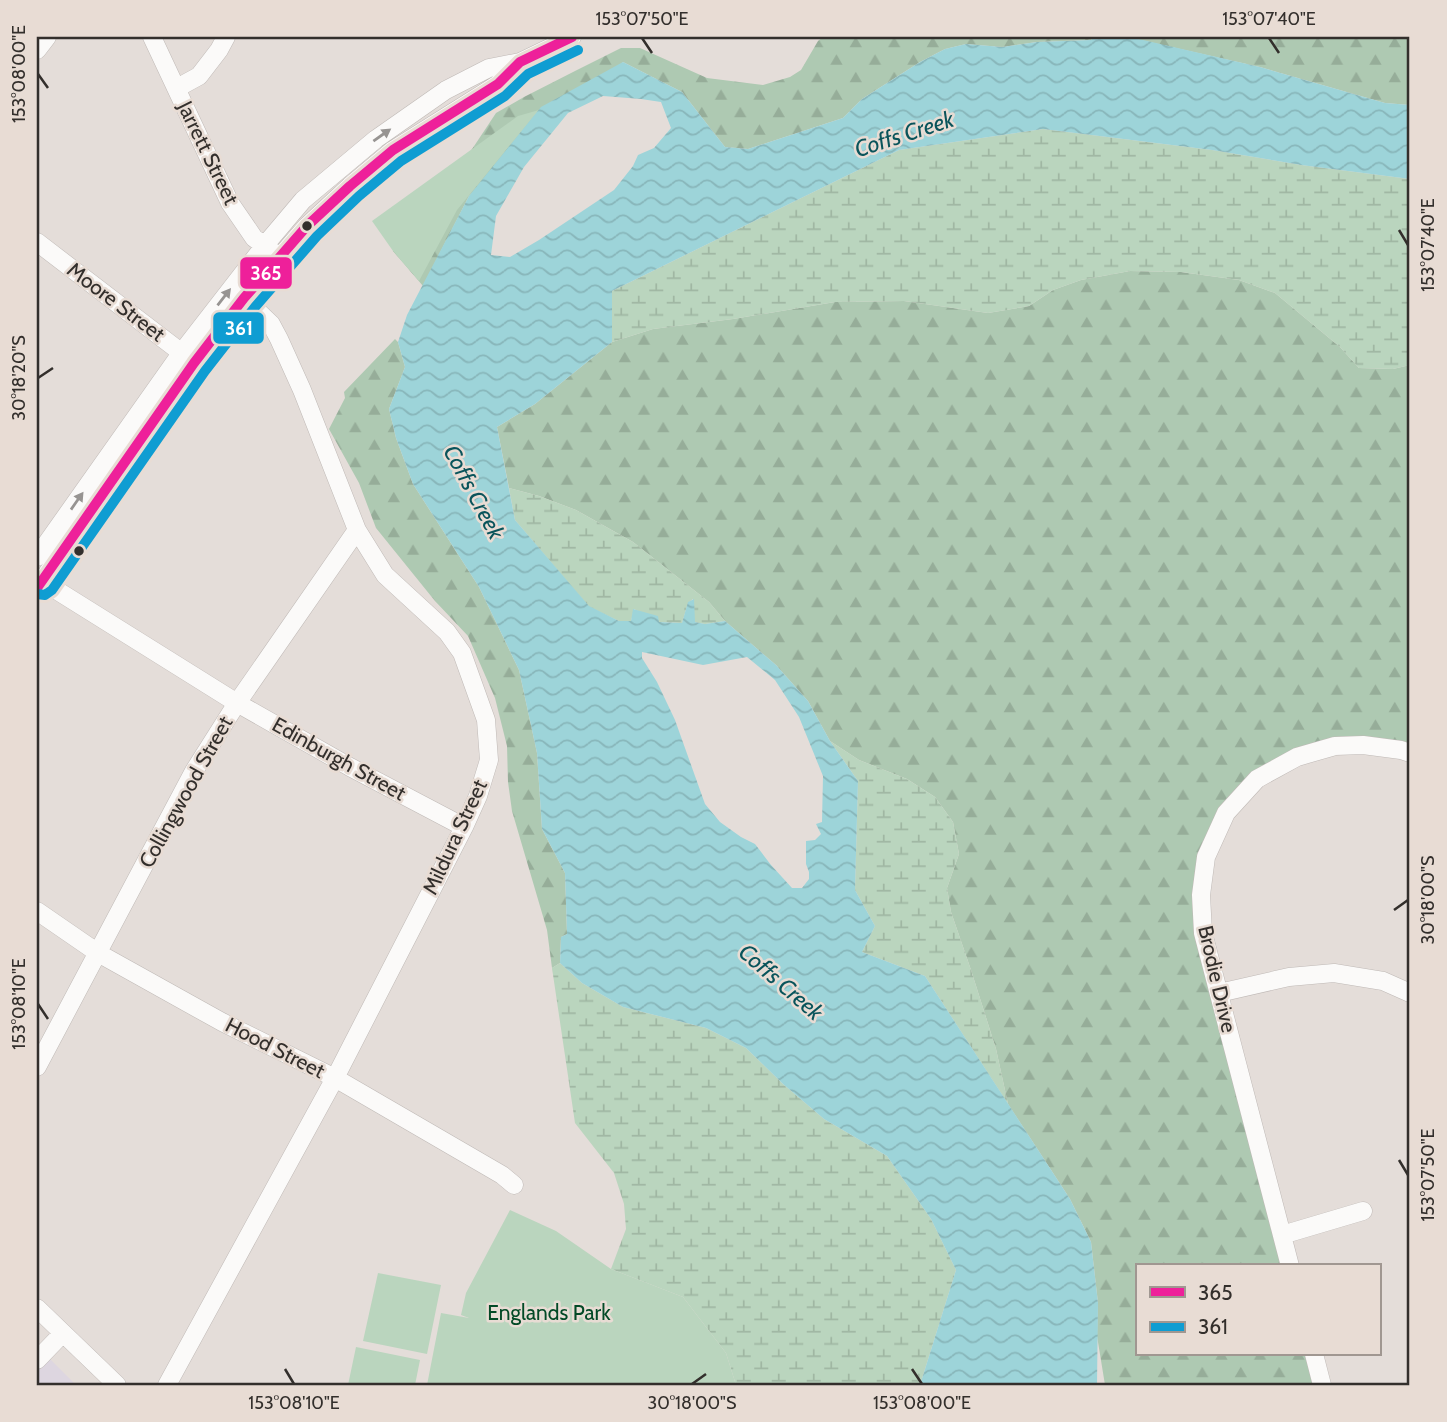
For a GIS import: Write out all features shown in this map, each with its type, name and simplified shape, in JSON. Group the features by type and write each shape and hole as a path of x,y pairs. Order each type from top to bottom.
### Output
{"street":[{"path":"37,50 47,37"},
{"name":"Jarrett Street","path":"152,37 230,203 254,238 280,258"},
{"path":"177,88 199,76 226,37"},
{"path":"38,582 265,245 301,202 376,139 446,90 489,68 520,62 572,37"},
{"path":"37,557 188,358 316,218 393,150 498,83 520,62"},
{"name":"Moore Street","path":"37,242 188,358"},
{"name":"Mildura Street","path":"167,1385 335,1078 464,827 478,796 489,760 486,720 461,653 447,632 385,575 357,530 279,339 271,324 244,298"},
{"name":"Collingwood Street","path":"37,1067 194,771 237,703 357,530"},
{"name":"Edinburgh Street","path":"38,582 237,703 464,827"},
{"name":"Brodie Drive","path":"1289,1264 1203,933 1201,895 1206,858 1226,813 1257,779 1297,757 1335,746 1349,745 1410,753"},
{"name":"Hood Street","path":"37,911 98,953 222,1022 335,1078 502,1175 514,1185"},
{"path":"1219,993 1289,977 1334,973 1383,981 1410,993"},
{"path":"1282,1235 1363,1211"},
{"path":"37,1308 117,1385"},
{"path":"37,1360 63,1333"},
{"path":"1315,1356 1322,1385"}],"shaded area":[{"path":"49,1358 76,1385 37,1385 37,1370"}],"green space":[{"path":"823,37 1094,37 1091,40 1037,42 1002,47 966,44 945,49 862,99 843,118 748,149 725,147 682,92 623,62 469,196 423,286 393,251 439,199 496,113 621,48 640,48 707,78 763,85 790,77 801,70"},
{"path":"1127,37 1410,37 1410,105 1385,103 1260,67"},
{"path":"539,110 457,210 419,281 372,221 518,116"},
{"path":"1043,129 1410,179 1410,365 1393,369 1359,368 1340,347 1275,293 1239,280 1181,272 1130,271 1081,280 1053,290 1029,306 988,313 904,301 835,302 653,329 612,342 612,291 899,150"},
{"path":"1130,271 1181,272 1239,280 1275,293 1340,347 1359,368 1393,369 1410,365 1410,753 1401,750 1297,757 1226,813 1201,895 1290,1264 1136,1264 1136,1356 1315,1356 1322,1385 1105,1385 1097,1336 1098,1303 1091,1242 1070,1199 1008,1104 996,1049 951,912 947,888 959,854 953,822 935,797 907,779 859,760 830,741 808,701 776,665 725,621 709,602 633,542 576,510 509,488 497,427 535,404 612,342 653,329 835,302 904,301 988,313 1029,306 1053,290 1081,280"},
{"path":"395,339 405,367 389,409 396,438 413,484 479,587 519,670 537,753 542,829 565,873 567,934 561,937 560,963 552,968 547,930 512,811 507,746 495,698 468,636 435,601 376,528 359,483 329,429 345,398 344,392"},
{"path":"509,488 576,510 633,542 709,602 725,621 705,624 694,622 693,599 688,603 682,623 659,622 634,609 631,621 619,621 589,607 515,520"},
{"path":"830,741 859,760 907,779 935,797 953,822 959,854 947,888 951,912 996,1049 1008,1104 925,976 862,952 875,926 855,890 858,781"},
{"path":"560,963 582,983 623,1007 706,1028 746,1048 824,1119 887,1156 931,1219 956,1270 920,1385 736,1385 726,1353 683,1297 611,1269 626,1229 624,1204 614,1173 575,1123 552,968"},
{"name":"Englands Park","path":"510,1210 556,1231 611,1269 683,1297 726,1353 736,1385 427,1385 441,1313 469,1318 461,1315 466,1293"},
{"path":"378,1273 441,1285 427,1354 363,1341"},
{"path":"356,1347 420,1360 415,1385 348,1385"}],"water":[{"name":"Coffs Creek","path":"1094,37 1127,37 1143,40 1260,67 1385,103 1410,105 1410,179 1043,129 899,150 612,291 612,342 535,404 497,427 515,520 589,606 619,621 631,621 633,609 658,616 659,622 682,623 688,602 694,599 695,622 705,624 725,621 776,665 808,701 830,741 858,781 855,890 875,926 862,952 925,976 1070,1199 1091,1242 1098,1303 1097,1385 920,1385 956,1270 931,1219 887,1156 824,1119 746,1048 706,1028 623,1007 582,983 560,963 561,937 567,934 565,873 542,829 537,753 519,670 479,587 413,484 396,438 389,409 405,367 398,342 407,315 469,196 541,107 623,62 682,92 725,147 748,149 843,118 862,99 945,49 966,44 1002,47 1037,42 1091,40","holes":["603,96 661,102 671,128 654,148 638,155 614,190 510,257 491,255 496,216 524,167 568,113","642,652 703,665 747,657 775,680 799,717 823,776 822,822 816,824 821,834 815,840 806,841 809,879 802,888 792,888 755,844 720,822 705,804 675,720 642,658"]}],"transit line":[{"name":"365","path":"37,588 194,363 244,298 307,226 393,150 498,84 520,62 572,37"},
{"name":"361","path":"37,594 45,595 52,590 205,371 255,307 317,236 401,161 505,96 528,74 578,50"}]}
